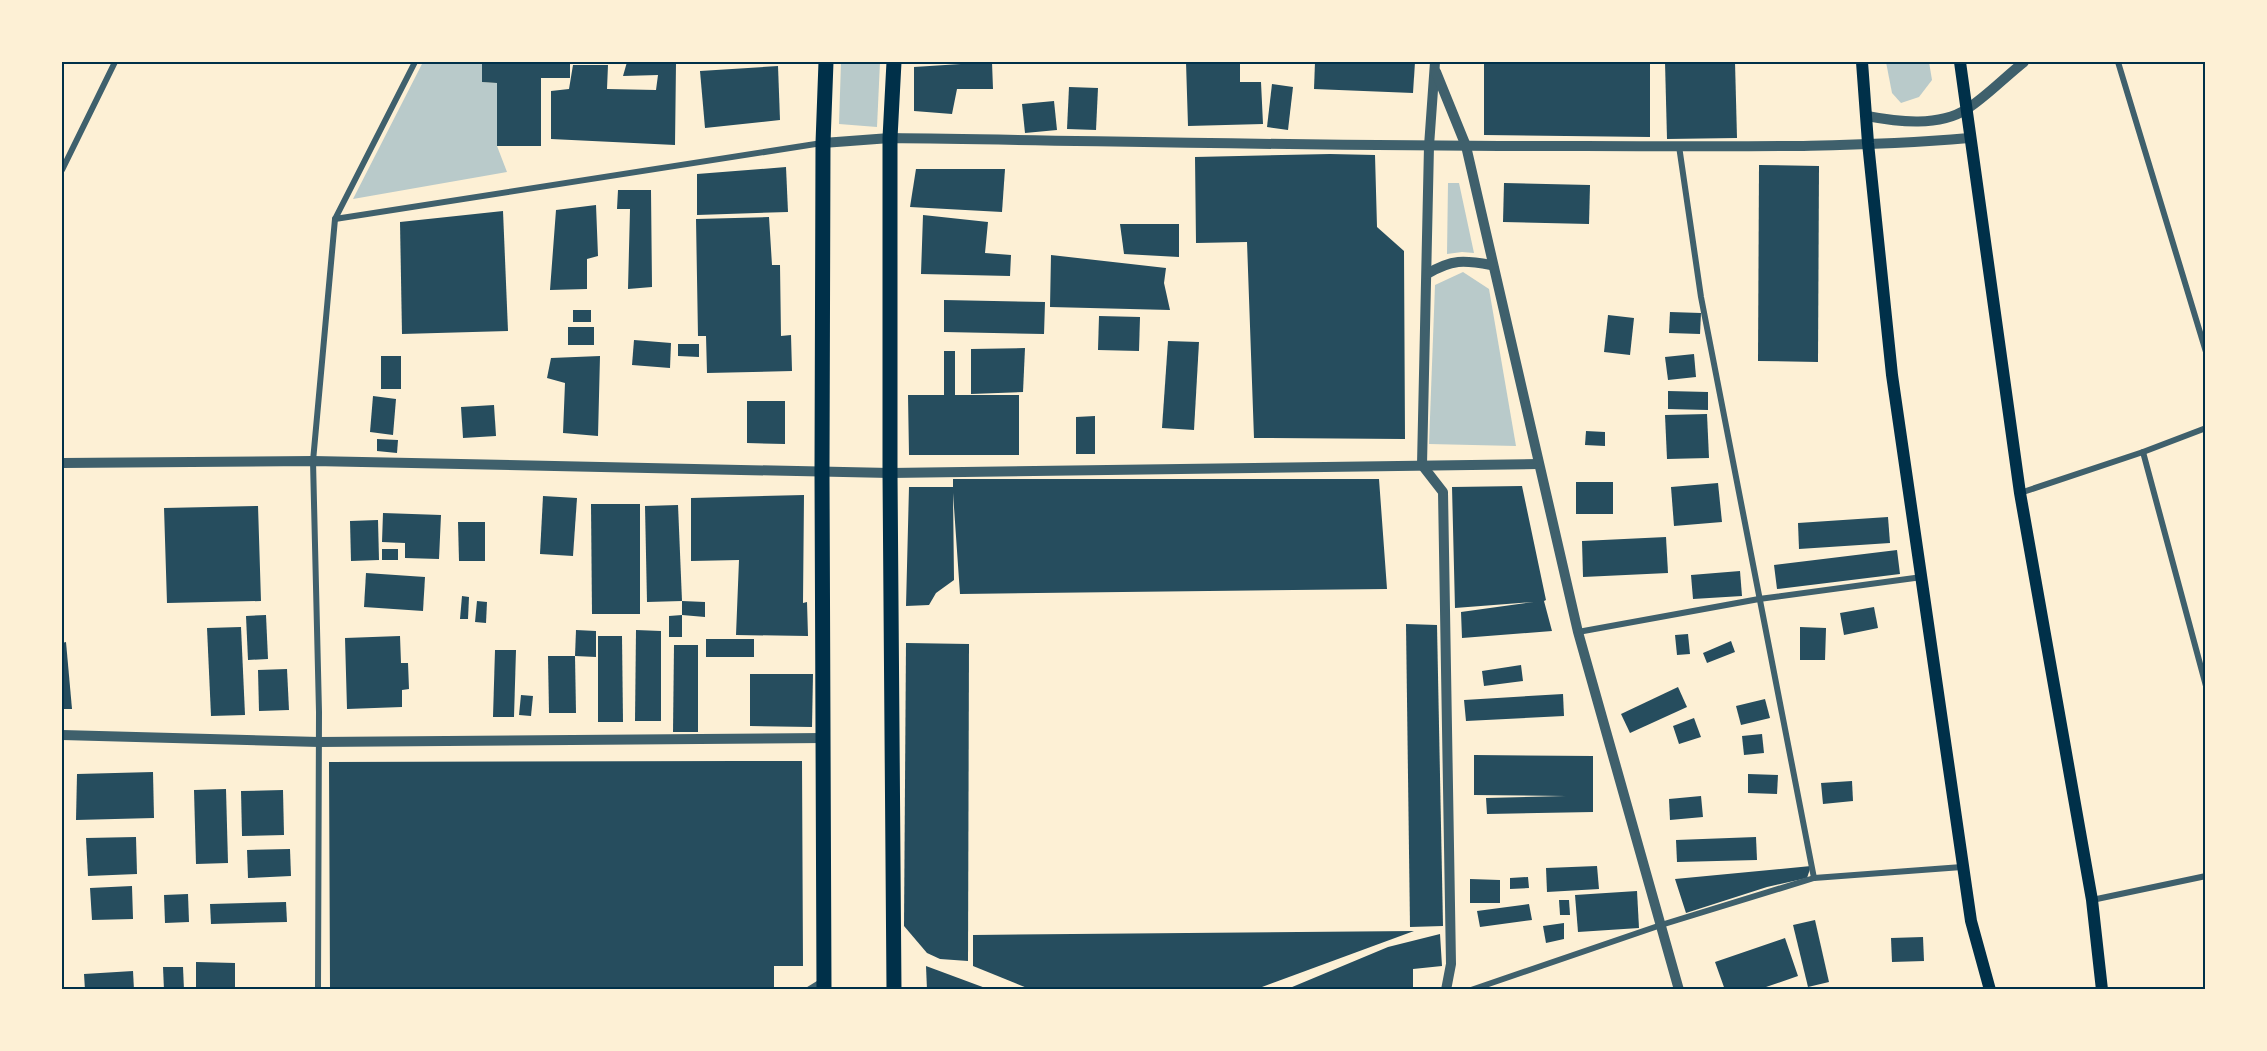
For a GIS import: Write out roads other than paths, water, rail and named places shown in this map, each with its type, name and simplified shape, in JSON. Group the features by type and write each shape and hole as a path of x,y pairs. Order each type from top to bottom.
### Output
{"main road":[{"path":"824,985 822,472 823,143 826,62"},
{"path":"894,62 890,138 894,990"},
{"path":"1862,62 1868,116 1868,143 1893,375 1962,867 1971,921 1990,990"},
{"path":"1960,62 2020,492 2091,900 2102,990"}],"street":[{"path":"62,170 115,62"},
{"path":"318,990 319,742 313,461 335,219 415,62"},
{"path":"1868,116 1902,121 1930,120 1966,110 2024,62"},
{"path":"2118,62 2205,352"},
{"path":"1435,67 1429,146 1422,465 1443,492 1451,964 1446,990"},
{"path":"1435,67 1466,147 1491,265 1578,632 1679,990"},
{"path":"335,219 823,143 890,138 1466,147 1903,144 1969,138"},
{"path":"1679,146 1701,297 1814,878"},
{"path":"1427,274 1454,261 1491,265"},
{"path":"2020,492 2143,452 2205,428"},
{"path":"2143,452 2205,686"},
{"path":"62,463 313,461 890,473 1538,464"},
{"path":"1578,632 1759,599 1923,577"},
{"path":"62,735 319,742 824,738"},
{"path":"1471,990 1661,925 1814,878 1962,867"},
{"path":"2091,900 2205,876"},
{"path":"808,990 824,985"}]}
